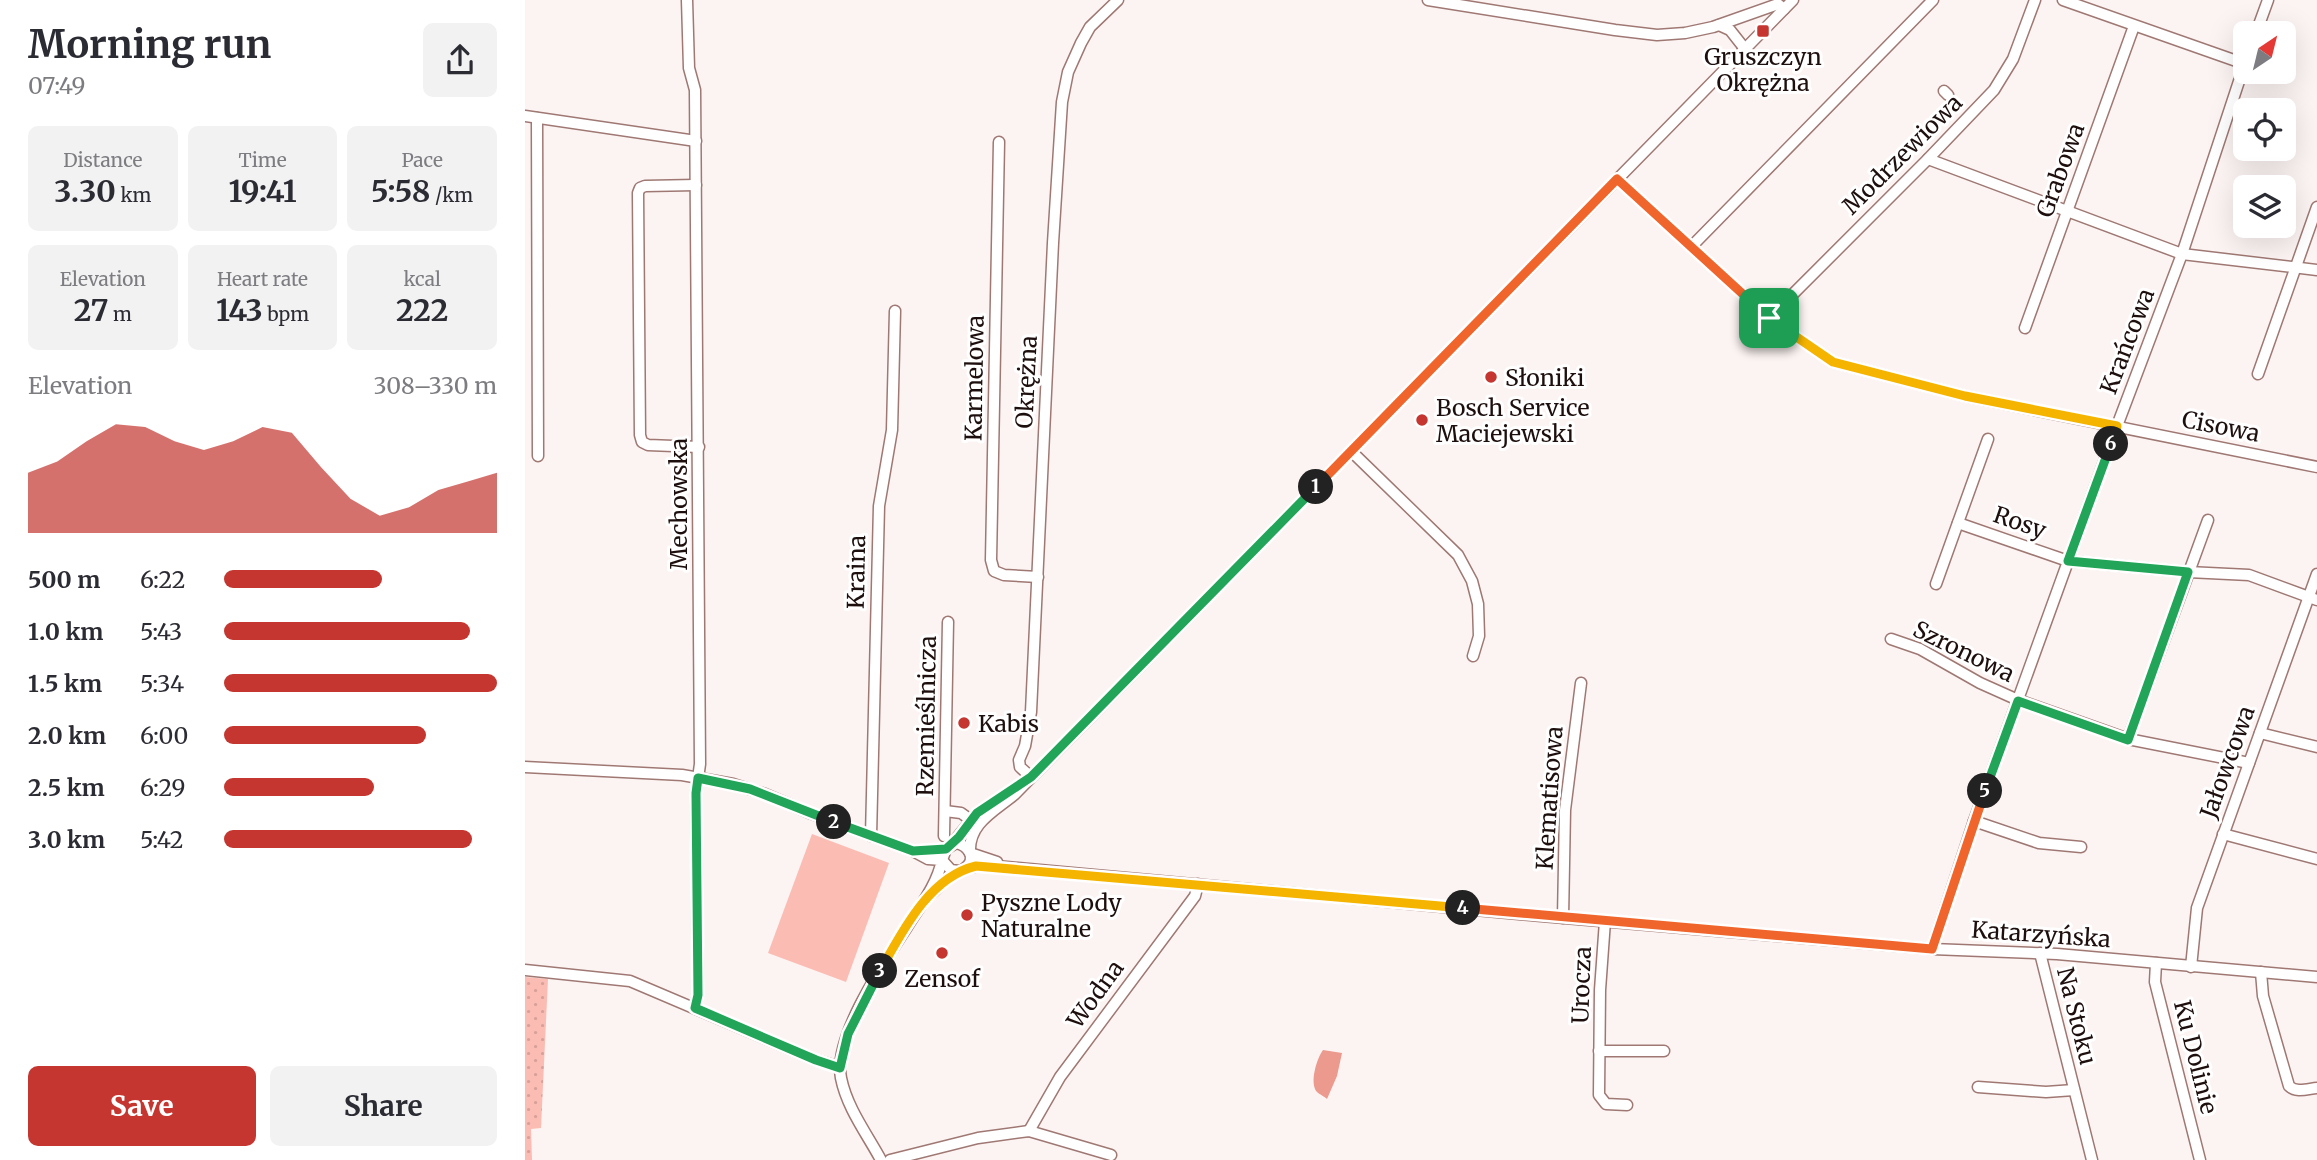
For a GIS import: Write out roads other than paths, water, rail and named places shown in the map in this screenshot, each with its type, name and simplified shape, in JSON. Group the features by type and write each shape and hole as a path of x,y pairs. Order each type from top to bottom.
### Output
{"street":[{"name":"Mechowska","path":"687,0 689,68 695,90 697,185 698,995 695,1008"},
{"name":"Okrężna","path":"1031,777 1020,766 1019,760 1025,746 1031,712 1062,102 1068,72 1081,43 1090,27 1118,0"},
{"path":"1428,0 1459,2 1636,33 1677,34 1719,25 1778,4 1784,9"},
{"path":"881,1160 850,1104 842,1082 840,1068 844,1044 860,1006 940,870 946,847 974,822 1015,794 1793,0"},
{"path":"1692,246 1933,0"},
{"name":"Modrzewiowa","path":"1769,318 1973,115 2001,80 2013,59 2035,0"},
{"path":"2063,0 2233,59"},
{"path":"2261,21 2269,0"},
{"path":"1719,25 1730,30 1745,49"},
{"name":"Grabowa","path":"2025,328 2134,26"},
{"name":"Krańcowa","path":"1932,949 1974,821 2182,254 2238,84"},
{"path":"538,456 531,117 696,141"},
{"name":"Karmelowa","path":"999,142 991,560 994,571 1004,575 1038,577"},
{"path":"1929,159 2182,254 2317,270"},
{"name":"Cisowa","path":"1617,179 1769,318 1833,362 1965,396 2317,467"},
{"path":"697,185 645,186 640,188 638,193 640,435 642,443 648,445 699,447"},
{"path":"2258,374 2317,207"},
{"name":"Kraina","path":"871,836 879,506 892,430 895,311"},
{"name":"Rosy","path":"1936,584 1988,439"},
{"path":"1351,451 1458,555 1472,581 1478,604 1479,636 1473,656"},
{"path":"2128,740 2207,520"},
{"name":"Rosy","path":"1958,523 2068,561 2249,575 2313,598"},
{"name":"Jałowcowa","path":"2191,967 2197,908 2260,733 2313,598 2317,574"},
{"name":"Rzemieślnicza","path":"946,847 948,622"},
{"name":"Szronowa","path":"1891,639 1920,649 2018,701 2128,740 2249,763"},
{"name":"Klematisowa","path":"1563,918 1565,810 1581,683"},
{"path":"2260,733 2317,747"},
{"path":"525,767 698,778 750,789 913,851 963,845 970,853"},
{"name":"Rzemieślnicza","path":"946,811 961,813 974,822"},
{"path":"1974,821 2039,843 2081,847"},
{"path":"923,902 949,877 963,870 970,862 974,822"},
{"path":"2224,834 2317,859"},
{"path":"946,847 948,868 963,870"},
{"name":"Katarzyńska","path":"970,853 1010,867"},
{"name":"Katarzyńska","path":"963,870 986,865 1563,918 1932,949 2040,953 2317,977"},
{"name":"Wodna","path":"1029,1131 1060,1077 1195,897 1198,884"},
{"name":"Urocza","path":"1605,921 1600,990 1599,1095 1606,1104 1627,1105"},
{"name":"Na Stoku","path":"2040,953 2092,1160"},
{"name":"Ku Dolinie","path":"2156,963 2155,982 2200,1160"},
{"path":"525,970 630,981 840,1068"},
{"path":"2261,972 2263,996 2288,1086 2298,1091 2317,1088"},
{"name":"Urocza","path":"1599,1051 1664,1051"},
{"name":"Na Stoku","path":"1978,1087 2046,1092 2074,1090"},
{"path":"890,1160 978,1138 1029,1131 1111,1155"}],"place":[{"name":"Gruszczyn Okrężna","path":"1763,31"},
{"name":"Słoniki","path":"1491,377"},
{"name":"Bosch Service Maciejewski","path":"1422,420"},
{"name":"Kabis","path":"964,723"},
{"name":"Pyszne Lody Naturalne","path":"967,915"},
{"name":"Zensof","path":"942,953"}]}
